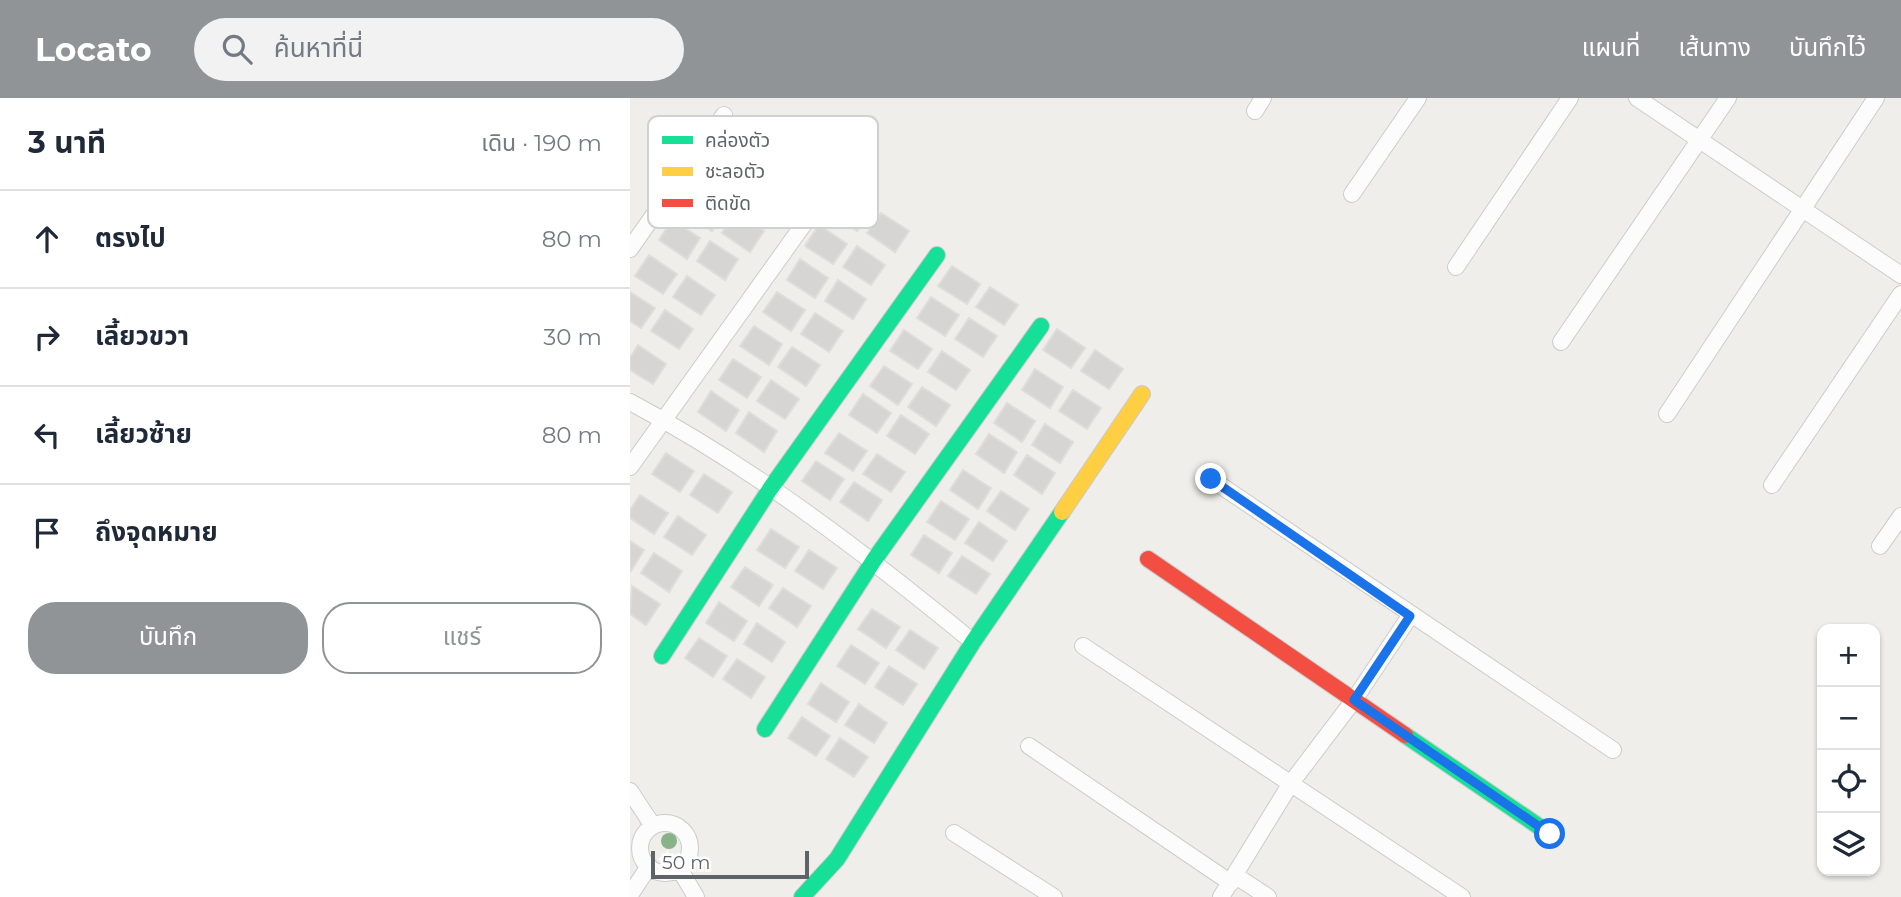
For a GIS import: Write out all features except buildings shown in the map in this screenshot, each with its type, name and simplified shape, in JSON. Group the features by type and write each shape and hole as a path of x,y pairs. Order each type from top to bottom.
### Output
{"street":[{"path":"1352,194 1418,98"},
{"path":"1456,267 1570,98"},
{"path":"1637,98 1901,275"},
{"path":"1561,342 1728,98"},
{"path":"1667,414 1876,98"},
{"path":"630,249 648,223"},
{"path":"630,467 800,228"},
{"path":"662,656 770,489 937,255"},
{"path":"1772,485 1901,294"},
{"path":"765,729 873,560 1041,327"},
{"path":"802,897 836,859 973,642 1142,394"},
{"path":"630,402 662,419 770,489 873,560 973,642"},
{"path":"1211,479 1410,616 1613,750"},
{"path":"1880,546 1901,516"},
{"path":"1149,559 1550,834"},
{"path":"1222,897 1291,783 1354,700 1410,616"},
{"path":"1083,646 1462,897"},
{"path":"1030,746 1233,879 1268,897"},
{"path":"630,791 653,826"},
{"path":"669,823 684,831 690,846 685,862 679,868 664,872 649,866 643,860 640,845 642,837 653,826 669,823"},
{"path":"954,832 1054,897"},
{"path":"630,895 649,866"},
{"path":"679,868 696,897"}],"traffic: fast":[{"path":"662,656 770,489 937,255"},
{"path":"765,729 874,560 1041,326"},
{"path":"802,897 837,859 973,642 1062,512"},
{"path":"1405,735 1550,834"}],"traffic: slow":[{"path":"1062,512 1142,394"}],"traffic: jam":[{"path":"1148,559 1405,735"}],"route":[{"path":"1211,479 1410,616 1354,700 1550,834"}]}
